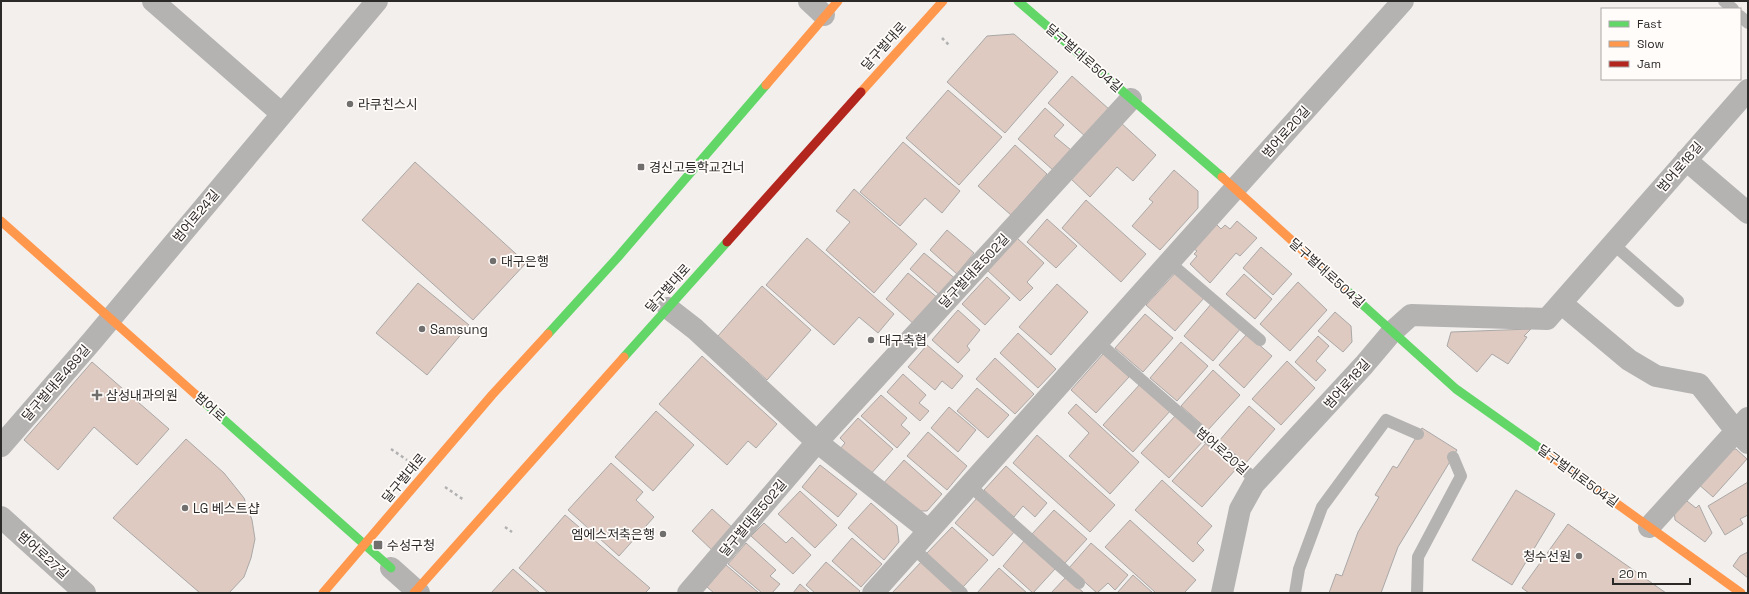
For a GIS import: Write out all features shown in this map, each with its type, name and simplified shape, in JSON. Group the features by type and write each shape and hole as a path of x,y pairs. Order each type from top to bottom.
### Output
{"main road":[{"name":"달구벌대로","path":"416,592 943,1"},
{"name":"달구벌대로504길","path":"1018,1 1235,189 1456,389 1741,593"},
{"name":"달구벌대로","path":"323,593 492,395 618,257 831,8"},
{"name":"범어로","path":"1,221 391,568"}],"street":[{"path":"153,1 282,114"},
{"name":"범어로24길","path":"110,319 377,1"},
{"path":"808,1 831,8"},
{"name":"범어로20길","path":"876,592 928,530 1403,1"},
{"name":"범어로18길","path":"1222,593 1240,509 1257,481 1364,365 1392,332 1411,315 1547,319 1748,90"},
{"name":"달구벌대로502길","path":"688,593 817,442 1131,99"},
{"path":"1686,160 1748,213"},
{"path":"1561,303 1629,360 1656,376 1699,384 1744,431 1649,527"},
{"path":"668,308 695,328 817,442 928,530"},
{"name":"달구벌대로489길","path":"1,446 110,319"},
{"name":"범어로27길","path":"1,517 85,593"},
{"name":"범어로","path":"391,568 416,592"}],"lane":[{"path":"1724,1 1732,8"},
{"path":"1613,244 1678,301"},
{"path":"1169,262 1260,340"},
{"name":"범어로20길","path":"1098,342 1257,481"},
{"path":"1295,593 1299,569 1322,507 1386,420 1418,434"},
{"path":"1417,593 1418,556 1461,476 1453,457"},
{"path":"969,485 1079,583"},
{"path":"912,548 962,593"}],"path":[{"path":"391,449 409,462"},
{"path":"441,484 467,501"},
{"path":"499,524 512,532"}],"building":[{"path":"1014,34 1058,72 1005,133 947,82 987,36"},
{"path":"1072,76 1110,110 1086,137 1048,103"},
{"path":"948,90 1002,137 959,185 906,138"},
{"path":"1045,108 1064,125 1054,136 1071,150 1053,170 1018,139"},
{"path":"1120,122 1156,155 1133,181 1117,167 1090,197 1069,177"},
{"path":"903,142 960,191 942,213 925,198 900,226 860,192"},
{"path":"1015,145 1047,174 1011,215 978,186"},
{"path":"415,162 526,263 473,320 362,220"},
{"path":"1174,170 1198,191 1198,208 1160,250 1132,226 1153,202 1149,199"},
{"path":"854,189 917,244 874,293 826,250 850,222 836,211"},
{"path":"1086,200 1146,254 1121,282 1062,228"},
{"path":"1047,219 1077,246 1056,268 1027,242"},
{"path":"1237,221 1257,238 1240,256 1236,253 1210,283 1190,264 1197,256 1194,254 1197,251 1194,249 1216,224 1221,229 1225,225 1230,229"},
{"path":"947,230 974,253 957,274 930,250"},
{"path":"807,238 894,314 878,333 859,317 834,345 766,285"},
{"path":"1017,238 1044,263 1027,282 1033,288 1020,301 987,270"},
{"path":"1261,247 1292,274 1273,295 1243,268"},
{"path":"924,253 957,280 942,297 910,269"},
{"path":"1176,272 1204,298 1175,331 1146,305"},
{"path":"908,273 939,299 916,326 886,299"},
{"path":"1244,274 1272,299 1255,319 1226,294"},
{"path":"987,277 1010,298 985,325 962,304"},
{"path":"1298,282 1327,310 1290,351 1260,324"},
{"name":"Samsung","path":"418,283 469,325 427,375 376,333"},
{"path":"1057,284 1088,312 1051,355 1019,327"},
{"path":"762,286 811,330 767,380 718,336"},
{"path":"1212,303 1241,328 1213,361 1184,336"},
{"path":"958,310 980,330 967,346 970,350 958,363 932,340"},
{"path":"1335,312 1351,326 1352,342 1343,352 1318,331"},
{"path":"1145,314 1173,338 1143,372 1115,348"},
{"path":"1531,329 1524,336 1527,337 1508,364 1492,354 1477,372 1447,346 1451,332"},
{"path":"1018,333 1056,369 1038,388 1000,353"},
{"path":"1247,334 1272,356 1244,388 1219,365"},
{"path":"1318,336 1329,346 1316,361 1326,370 1316,381 1295,362"},
{"path":"1181,342 1208,366 1177,401 1150,378"},
{"path":"927,345 963,376 952,389 942,381 935,390 908,367"},
{"path":"1103,354 1129,377 1096,413 1071,390"},
{"path":"702,356 777,424 756,448 748,441 727,465 659,404"},
{"path":"995,358 1034,394 1015,414 976,379"},
{"path":"1287,361 1315,388 1281,425 1252,399"},
{"name":"삼성내과의원","path":"92,362 169,429 137,465 94,427 58,470 24,440"},
{"path":"1213,370 1240,395 1208,430 1181,406"},
{"path":"903,374 926,395 919,403 929,411 920,421 887,392"},
{"path":"1141,383 1171,410 1133,452 1103,425"},
{"path":"977,388 1009,415 988,438 957,411"},
{"path":"881,395 907,418 901,425 910,433 897,448 861,416"},
{"path":"1076,404 1139,462 1110,494 1069,456 1089,433 1068,413"},
{"path":"1249,406 1275,429 1245,464 1219,441"},
{"path":"949,407 976,430 958,452 931,428"},
{"path":"656,411 694,445 653,491 615,457"},
{"path":"1176,415 1204,440 1169,478 1141,453"},
{"path":"858,418 893,449 869,476 840,449 845,443 840,438"},
{"path":"1422,428 1457,450 1398,547 1381,593 1329,593 1336,574 1342,576 1358,532 1379,497 1375,495 1393,466 1397,468"},
{"path":"928,432 967,466 947,490 907,456"},
{"path":"1037,435 1115,505 1090,532 1013,463"},
{"name":"LG 베스트샵","path":"186,439 224,473 244,498 252,520 255,539 251,558 244,577 229,593 200,593 113,518"},
{"path":"1207,442 1237,468 1202,507 1172,481"},
{"path":"1736,449 1747,459 1713,497 1697,483 1726,450"},
{"path":"904,460 942,494 927,511 912,511 882,485"},
{"path":"611,463 643,492 636,500 654,517 619,556 568,510"},
{"path":"820,465 857,494 838,517 802,487"},
{"path":"1006,466 1047,503 1035,517 1023,506 1014,517 984,490"},
{"path":"1162,480 1212,526 1197,543 1204,550 1193,562 1135,510"},
{"path":"1748,482 1748,515 1740,519 1743,524 1725,535 1708,506"},
{"path":"1516,490 1555,514 1512,585 1472,560"},
{"path":"800,491 837,525 815,548 778,514"},
{"path":"977,498 1015,531 993,556 955,523"},
{"path":"1683,498 1696,508 1699,505 1712,533 1705,542 1675,520 1674,509"},
{"path":"871,503 897,526 899,542 884,560 848,528"},
{"path":"712,509 735,530 714,552 692,531"},
{"path":"1054,510 1087,539 1065,563 1032,534"},
{"path":"565,515 650,588 645,593 548,593 519,568"},
{"path":"1130,520 1196,580 1185,592 1187,593 1156,593 1105,547"},
{"path":"764,523 786,543 792,537 811,555 793,574 751,536"},
{"name":"청수선원","path":"1568,524 1666,593 1529,593 1522,588"},
{"path":"952,527 988,560 963,587 926,554"},
{"path":"852,538 882,564 861,587 832,561"},
{"path":"1024,541 1055,569 1033,593 1003,566"},
{"path":"746,543 776,570 770,576 780,584 772,593 762,593 728,564"},
{"path":"1091,543 1128,575 1115,590 1108,583 1097,593 1069,568"},
{"path":"1748,552 1748,578 1733,566 1740,556"},
{"path":"922,561 957,593 892,593"},
{"path":"826,562 860,591 858,593 815,593 806,585"},
{"path":"726,565 759,593 714,593 707,587"},
{"path":"999,568 1027,593 977,593"},
{"path":"513,569 540,593 491,593"},
{"path":"1133,575 1153,593 1117,593"},
{"path":"1066,577 1084,593 1051,593"},
{"path":"800,584 810,593 793,593"}],"traffic: fast":[{"path":"1018,1 1222,177"},
{"path":"548,334 618,257 766,85"},
{"path":"624,357 727,242"},
{"path":"1343,287 1456,389 1545,452"},
{"path":"204,402 391,568"}],"traffic: slow":[{"path":"766,85 838,1"},
{"path":"861,92 943,1"},
{"path":"1222,177 1343,287"},
{"path":"1,221 204,402"},
{"path":"323,593 492,395 548,334"},
{"path":"414,593 624,357"},
{"path":"1545,452 1741,593"}],"traffic: jam":[{"path":"727,242 861,92"}],"place":[{"name":"라쿠친스시","path":"350,104"},
{"name":"경신고등학교건너","path":"641,167"},
{"name":"대구은행","path":"493,261"},
{"name":"Samsung","path":"422,329"},
{"name":"대구축협","path":"871,340"},
{"name":"삼성내과의원","path":"97,395"},
{"name":"LG 베스트샵","path":"185,508"},
{"name":"엠에스저축은행","path":"663,534"},
{"name":"수성구청","path":"378,545"},
{"name":"청수선원","path":"1579,556"}]}
